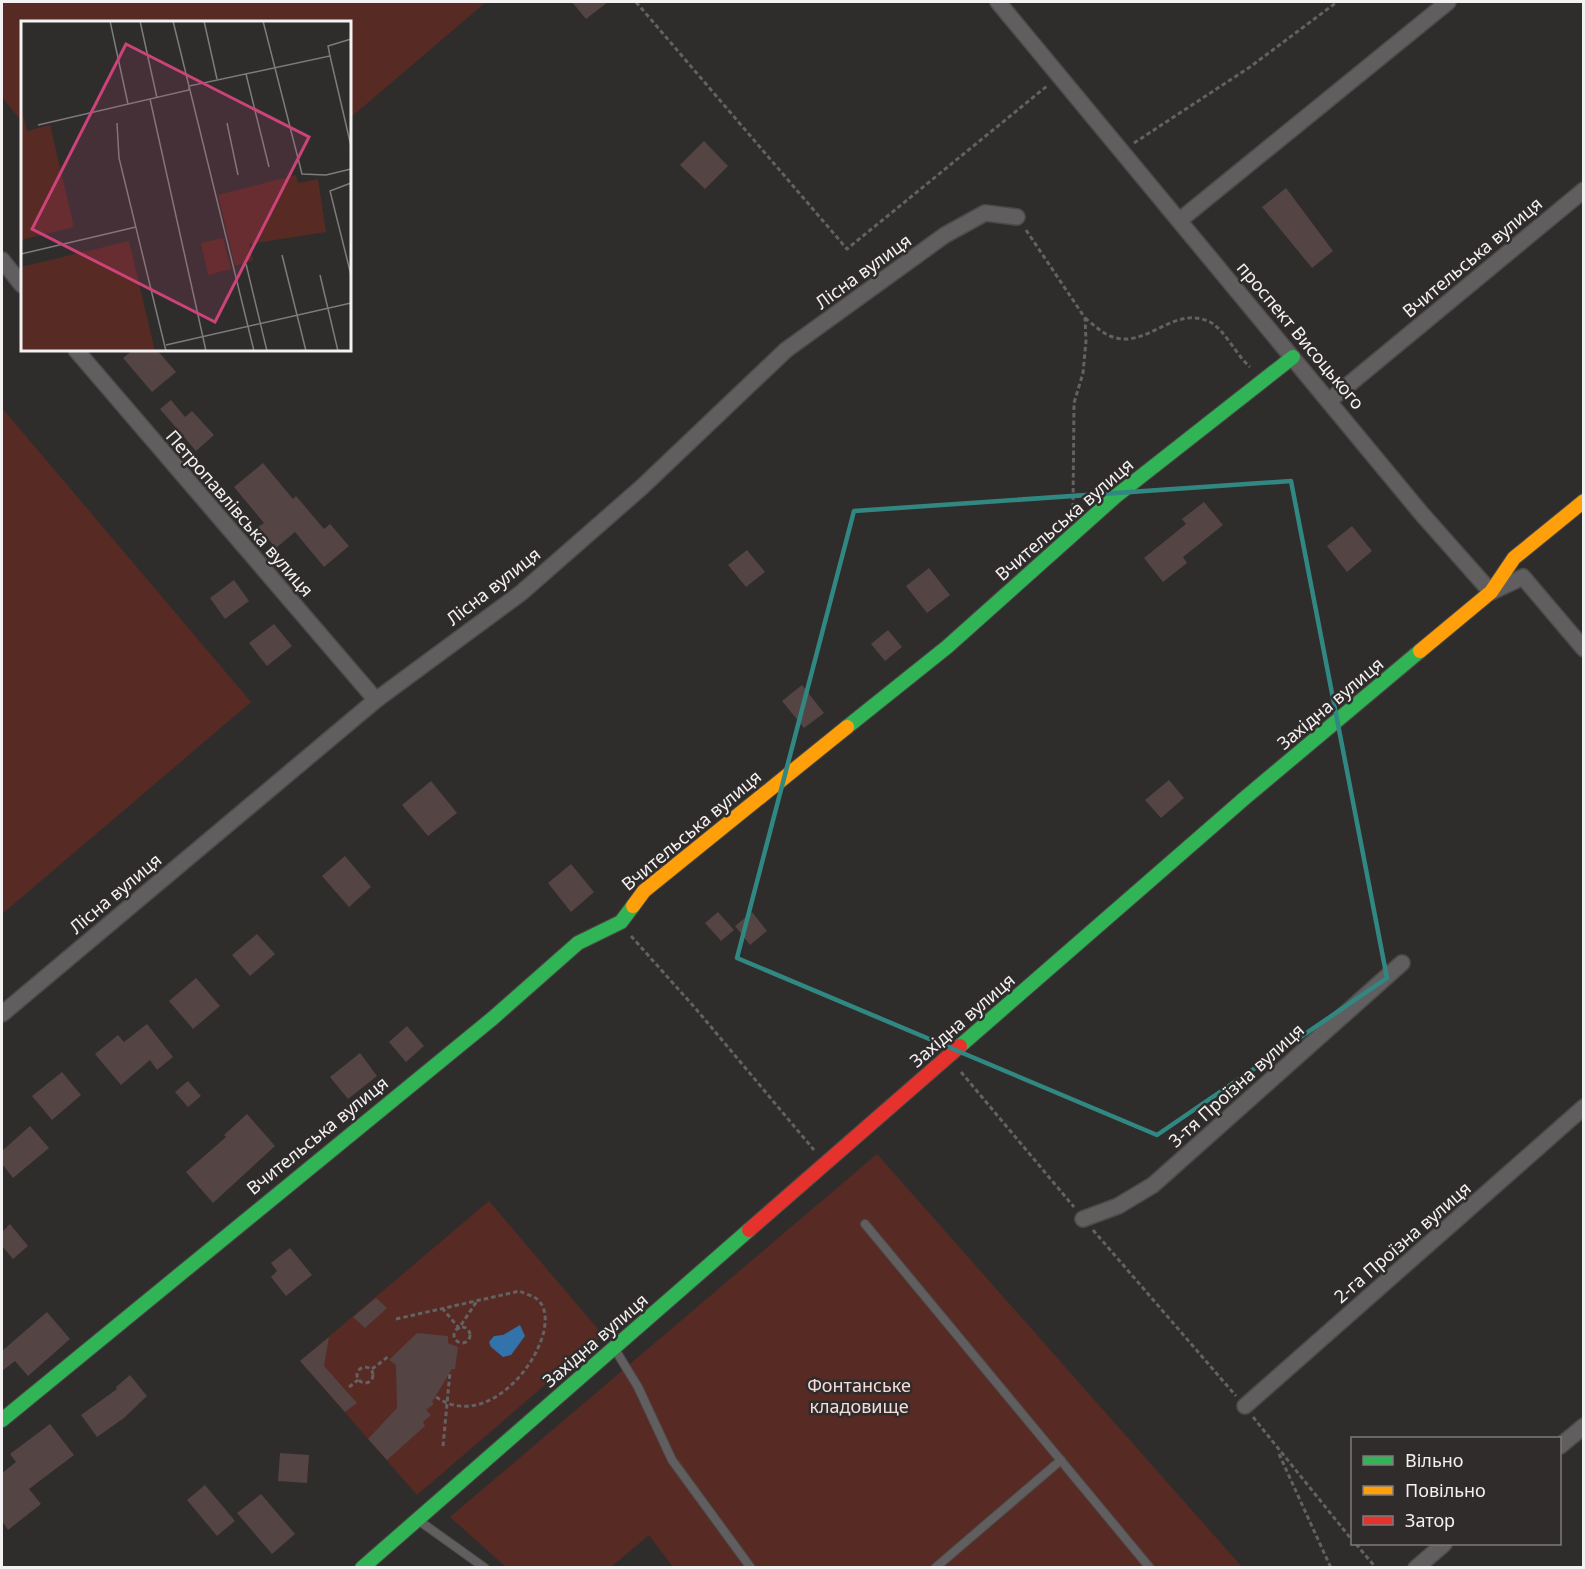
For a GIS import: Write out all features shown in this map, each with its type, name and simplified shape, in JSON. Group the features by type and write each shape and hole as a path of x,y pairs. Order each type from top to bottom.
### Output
{"street":[{"name":"проспект Висоцького","path":"998,2 1330,400 1421,513 1491,592"},
{"path":"1180,220 1448,2"},
{"name":"Вчительська вулиця","path":"1330,400 1584,190"},
{"name":"Лісна вулиця","path":"2,1014 375,700 521,593 642,487 786,350 945,235 985,213 1017,217"},
{"path":"2,260 21,284"},
{"name":"Петропавлівська вулиця","path":"77,351 375,700"},
{"name":"Вчительська вулиця","path":"2,1420 493,1018 578,943 621,922 644,891 947,648 1077,529 1293,357"},
{"name":"Західна вулиця","path":"362,1568 1246,797 1491,592 1514,558 1584,501"},
{"path":"1491,592 1523,577 1584,650"},
{"name":"3-тя Проїзна вулиця","path":"1083,1219 1118,1206 1153,1185 1402,963"},
{"name":"2-га Проїзна вулиця","path":"1245,1406 1584,1107"},
{"path":"1561,1445 1584,1425"},
{"path":"1416,1568 1443,1545"}],"lane":[{"path":"865,1224 1150,1568"},
{"path":"614,1348 638,1387 672,1461 751,1568"},
{"path":"935,1568 1061,1460"},
{"path":"417,1520 485,1568"}],"path":[{"path":"636,2 847,249 1060,76"},
{"path":"1123,152 1250,67 1337,2"},
{"path":"1017,217 1085,318 1104,333 1116,338 1131,339 1178,318 1212,322 1248,366 1272,374"},
{"path":"1077,529 1072,501 1074,403 1084,362 1085,318"},
{"path":"621,922 639,948 696,1009 825,1163"},
{"path":"948,1056 1083,1219 1245,1406 1277,1449 1351,1538"},
{"path":"396,1319 520,1292 538,1299 544,1312 540,1346 504,1394 480,1405 456,1407 436,1397"},
{"path":"459,1328 464,1327 470,1334 467,1342 464,1343 454,1337 454,1333 477,1301"},
{"path":"442,1308 459,1328"},
{"path":"372,1369 364,1366 360,1368 356,1376 358,1380 362,1383 371,1381 372,1369 389,1356"},
{"path":"443,1446 449,1404 450,1372"},
{"path":"349,1387 358,1380"},
{"path":"1277,1449 1331,1568"},
{"path":"1357,1545 1376,1568"}],"highlighted area":[{"path":"1291,481 1387,978 1157,1135 737,958 854,511"}],"green space":[{"path":"2,2 486,2 351,117 351,21 21,21 21,121 2,97"},
{"path":"2,408 251,702 2,914"},
{"name":"Фонтанське кладовище","path":"877,1154 1242,1567 673,1567 649,1535 611,1567 506,1567 450,1517"},
{"path":"489,1201 603,1335 417,1495 300,1361"}],"water":[{"path":"520,1325 525,1336 511,1355 503,1357 491,1347 489,1342 494,1336 503,1335"}],"building":[{"path":"572,2 608,2 586,19"},
{"path":"704,141 728,166 705,189 680,165"},
{"path":"1286,188 1333,251 1312,268 1262,207"},
{"path":"132,351 158,351 176,372 152,392 123,358"},
{"path":"171,400 185,417 192,411 214,435 196,451 160,409"},
{"path":"263,463 293,499 296,496 324,529 330,524 349,546 324,567 295,532 276,548 258,527 264,523 234,487"},
{"path":"1204,502 1223,525 1183,557 1187,563 1163,582 1144,558 1186,524 1182,519"},
{"path":"1352,526 1372,551 1347,572 1327,546"},
{"path":"747,550 765,572 746,587 728,565"},
{"path":"929,568 950,595 927,613 906,586"},
{"path":"234,580 249,601 225,619 210,598"},
{"path":"274,624 292,646 267,666 249,643"},
{"path":"888,630 902,647 885,661 871,644"},
{"path":"802,685 824,713 804,728 782,701"},
{"path":"1169,780 1184,798 1161,818 1145,800"},
{"path":"431,781 457,813 428,836 402,805"},
{"path":"345,856 371,887 349,907 322,876"},
{"path":"571,864 594,892 571,912 548,883"},
{"path":"718,912 734,930 721,941 705,923"},
{"path":"752,912 767,931 750,945 735,926"},
{"path":"257,934 275,954 250,976 232,955"},
{"path":"196,978 220,1006 193,1029 169,1001"},
{"path":"147,1024 173,1057 157,1070 150,1060 121,1085 95,1054 118,1035 124,1042"},
{"path":"407,1026 424,1046 406,1062 389,1042"},
{"path":"360,1053 377,1076 348,1099 330,1077"},
{"path":"62,1072 81,1095 52,1120 32,1096"},
{"path":"188,1081 201,1096 188,1107 175,1092"},
{"path":"247,1114 275,1146 213,1203 186,1172 226,1137 224,1135"},
{"path":"30,1126 49,1148 13,1178 2,1164 2,1151"},
{"path":"10,1224 28,1246 13,1259 2,1246 2,1232"},
{"path":"290,1248 312,1275 286,1296 271,1277 277,1271 271,1263"},
{"path":"376,1298 387,1308 365,1328 353,1317"},
{"path":"47,1312 70,1339 28,1376 15,1361 2,1371 2,1351"},
{"path":"417,1333 448,1336 448,1343 458,1347 455,1369 452,1369 432,1402 434,1404 426,1410 431,1415 423,1422 425,1426 387,1460 368,1439 397,1408 396,1365 389,1360"},
{"path":"329,1337 324,1366 357,1403 345,1412 300,1361"},
{"path":"130,1375 147,1396 124,1418 97,1437 81,1415 117,1389 116,1387"},
{"path":"50,1424 74,1455 29,1489 41,1504 8,1530 2,1521 2,1473 16,1462 10,1454"},
{"path":"280,1453 309,1455 307,1483 278,1481"},
{"path":"205,1485 235,1521 217,1536 187,1500"},
{"path":"261,1494 295,1534 272,1554 237,1513"}],"traffic: fast":[{"path":"847,727 947,647 1116,496 1293,357"},
{"path":"960,1046 1246,797 1420,651"},
{"path":"2,1420 493,1018 578,943 621,922 633,906"},
{"path":"362,1568 749,1230"}],"traffic: slow":[{"path":"1420,651 1491,592 1514,558 1584,501"},
{"path":"633,906 644,891 847,727"}],"traffic: jam":[{"path":"749,1230 960,1046"}]}
